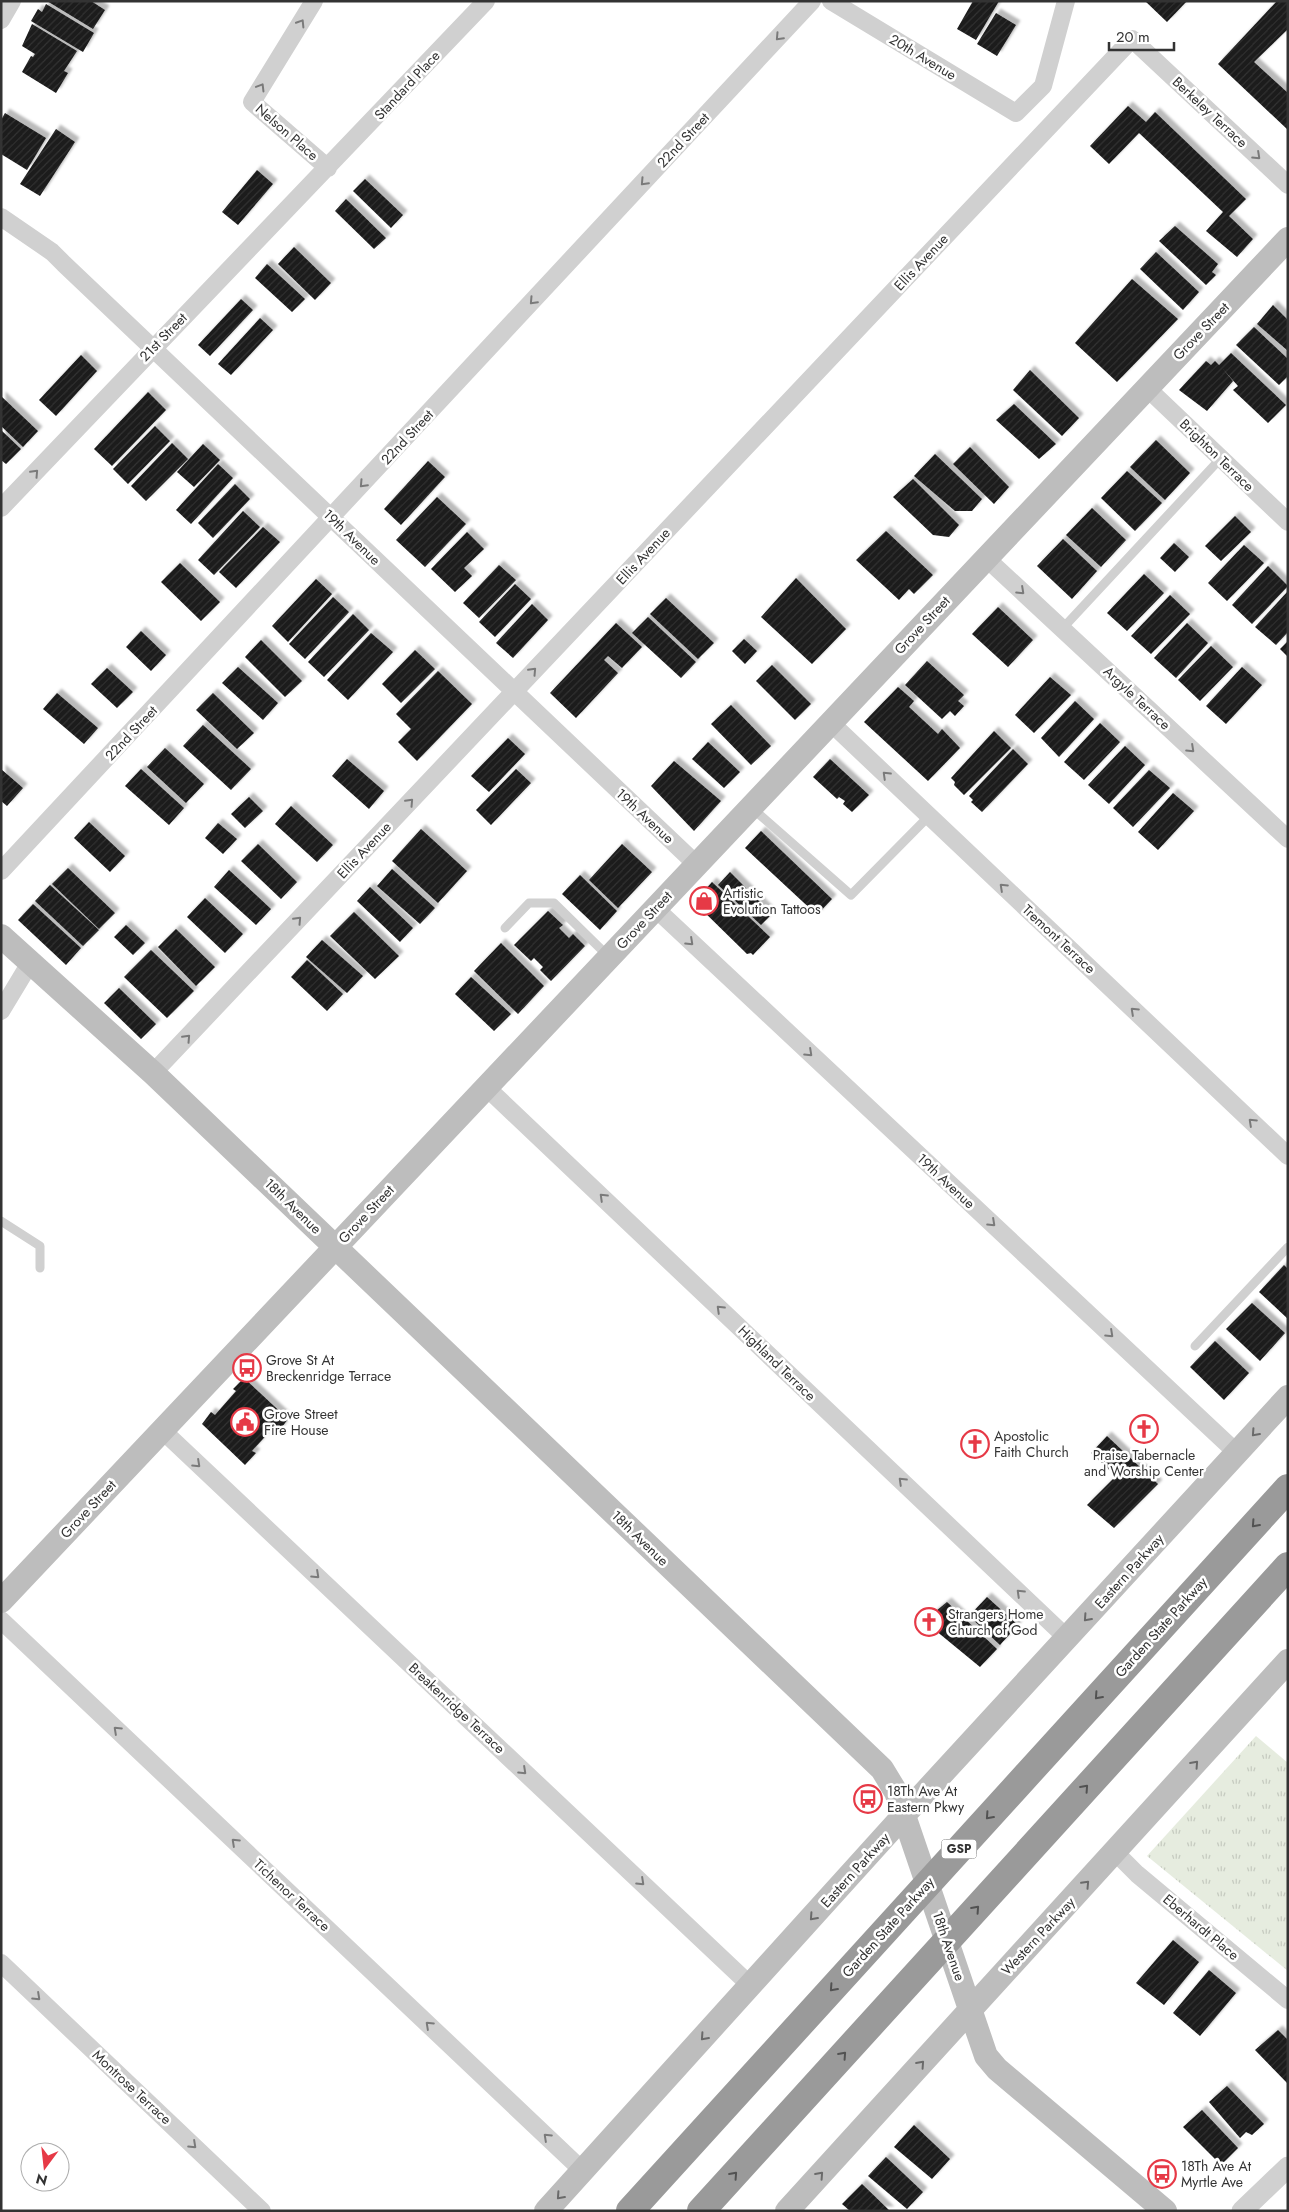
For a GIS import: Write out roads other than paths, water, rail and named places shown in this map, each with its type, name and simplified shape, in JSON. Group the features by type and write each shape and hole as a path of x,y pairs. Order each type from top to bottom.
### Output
{"highway":[{"name":"Garden State Parkway","path":"630,2211 1288,1488"},
{"path":"701,2211 1288,1566"}],"main road":[{"name":"Grove Street","path":"1,1601 1288,239"},
{"name":"18th Avenue","path":"1,936 153,1073 882,1769 892,1783 904,1815 986,2056 998,2069 1165,2211"},
{"name":"Eastern Parkway","path":"546,2211 904,1815 1068,1639 1288,1397"},
{"name":"Western Parkway","path":"787,2211 1288,1661"}],"street":[{"path":"1,20 12,1"},
{"name":"Nelson Place","path":"314,1 252,102 328,168"},
{"name":"Standard Place","path":"328,168 486,1"},
{"name":"22nd Street","path":"1,871 812,1"},
{"name":"20th Avenue","path":"831,1 1016,113 1043,86 1066,1"},
{"name":"Berkeley Terrace","path":"1132,39 1288,185"},
{"name":"Ellis Avenue","path":"153,1073 1132,39"},
{"name":"21st Street","path":"1,508 152,348 328,168"},
{"name":"19th Avenue","path":"1,217 52,252 696,864"},
{"name":"Brighton Terrace","path":"1147,388 1288,522"},
{"name":"Argyle Terrace","path":"986,558 1288,839"},
{"name":"Tremont Terrace","path":"830,722 1288,1156"},
{"name":"19th Avenue","path":"655,908 1237,1453"},
{"path":"1,1011 30,963"},
{"name":"Highland Terrace","path":"486,1087 1068,1639"},
{"name":"Breakenridge Terrace","path":"162,1430 751,1986"},
{"name":"Tichenor Terrace","path":"1,1620 583,2171"},
{"name":"Eberhardt Place","path":"1115,1852 1137,1874 1288,2000"},
{"name":"Montrose Terrace","path":"1,1964 262,2211"},
{"path":"1242,2211 1288,2167"}],"lane":[{"path":"1062,629 1221,458"},
{"path":"750,807 851,895 928,816"},
{"path":"505,928 529,903 554,903 609,957"},
{"path":"1,1221 40,1246 40,1268"},
{"path":"1195,1346 1288,1247"}],"place":[{"name":"Artistic Evolution Tattoos","path":"704,901"},
{"name":"Grove St At Breckenridge Terrace","path":"247,1368"},
{"name":"Grove Street Fire House","path":"245,1422"},
{"name":"Praise Tabernacle and Worship Center","path":"1144,1429"},
{"name":"Apostolic Faith Church","path":"975,1444"},
{"name":"Strangers Home Church of God","path":"929,1622"},
{"name":"18Th Ave At Eastern Pkwy","path":"868,1799"},
{"name":"18Th Ave At Myrtle Ave","path":"1162,2174"}]}
